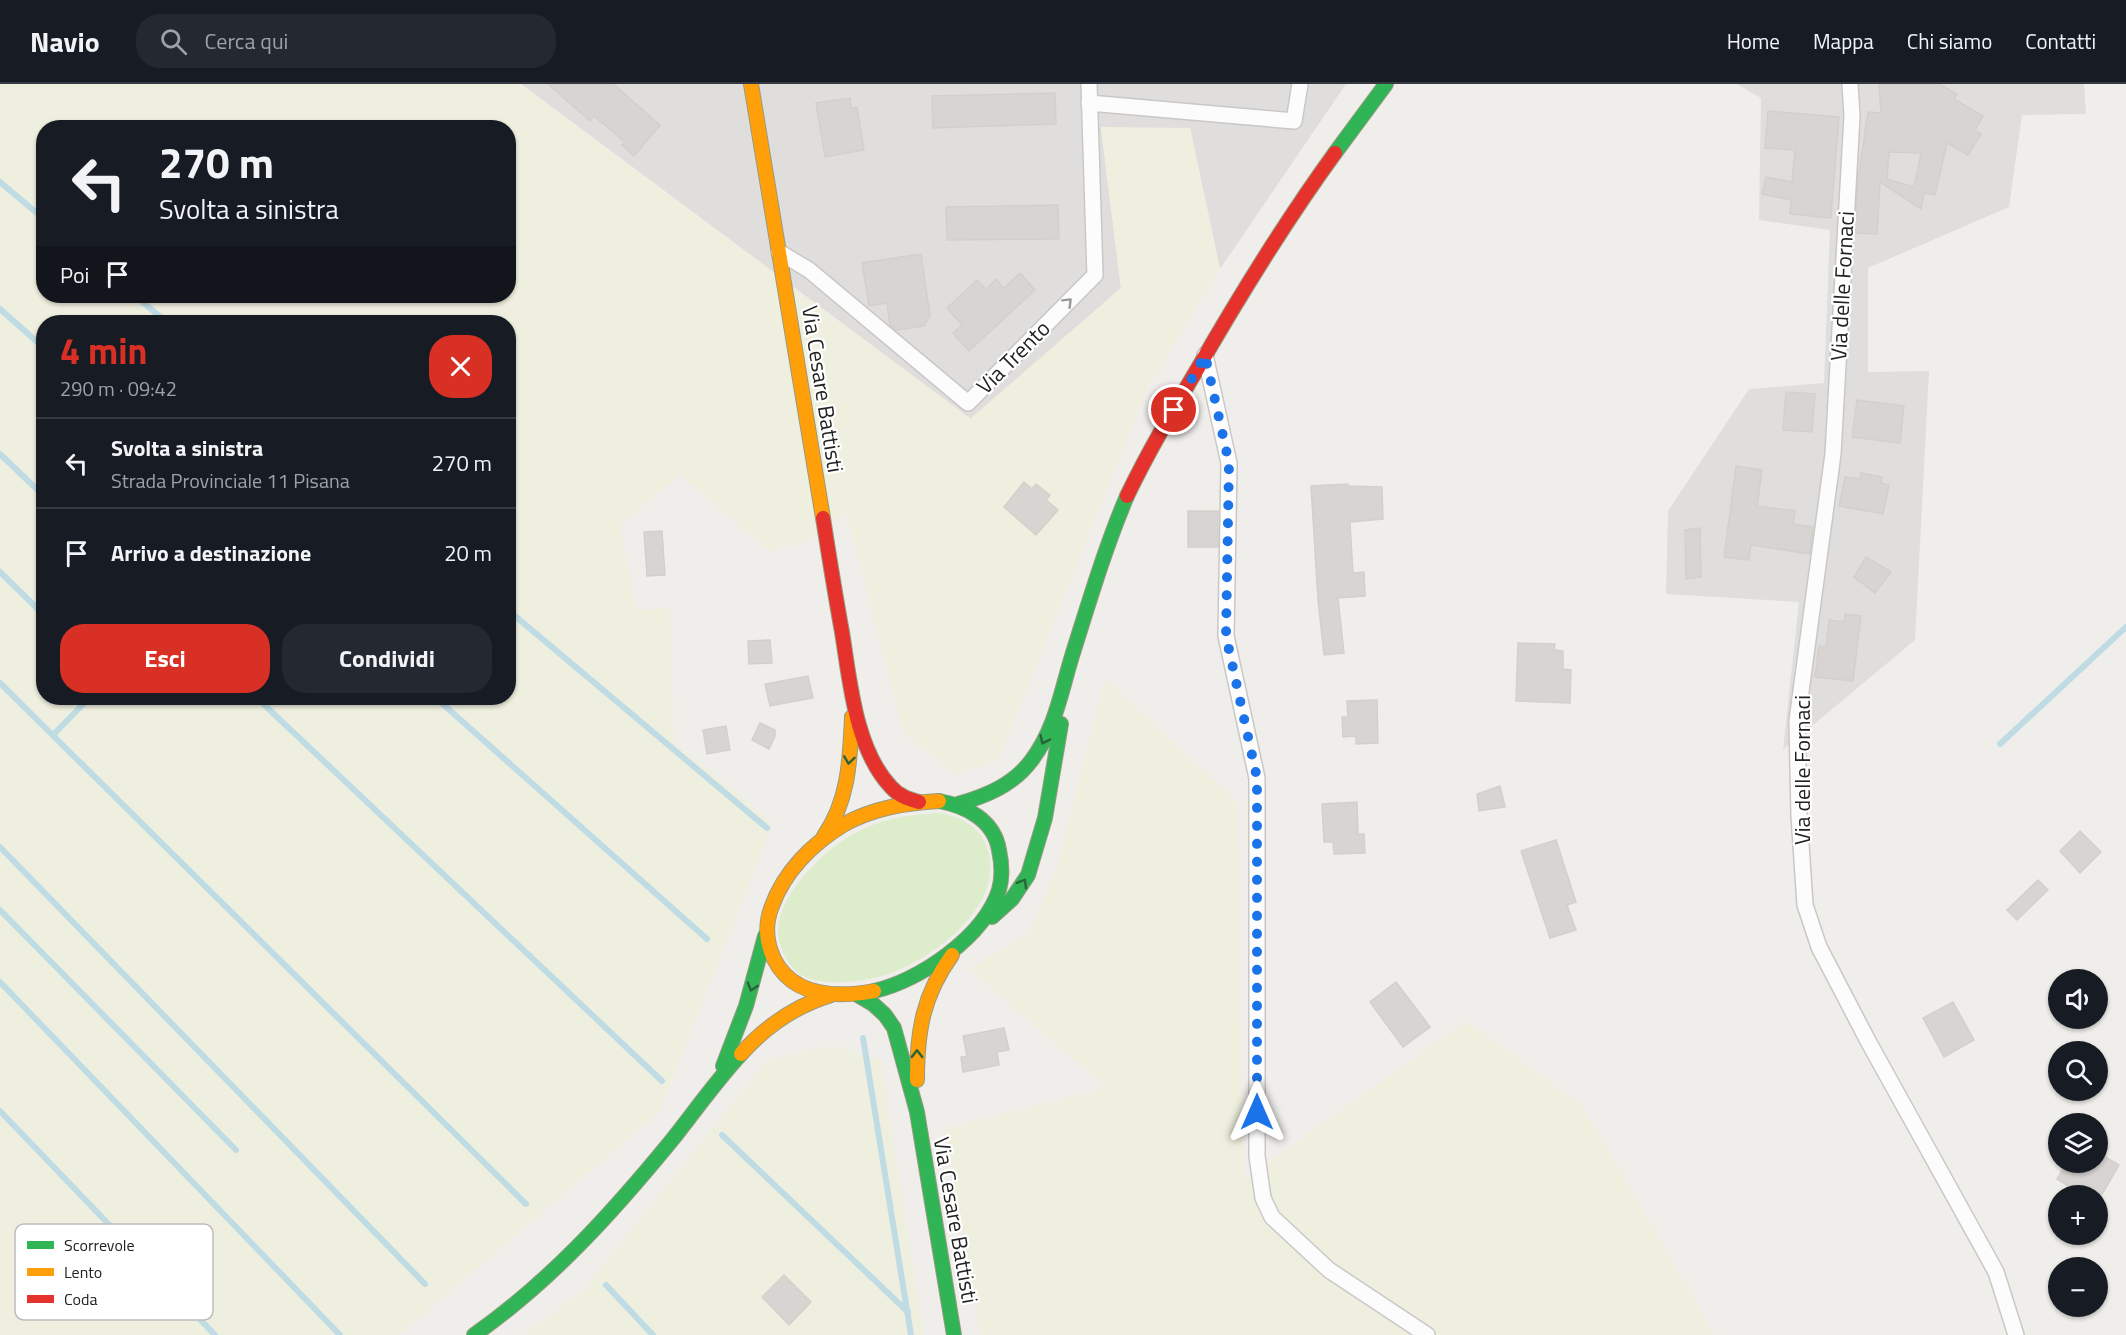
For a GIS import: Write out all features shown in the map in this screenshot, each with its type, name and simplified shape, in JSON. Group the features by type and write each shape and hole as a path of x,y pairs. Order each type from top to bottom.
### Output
{"main road":[{"name":"Via Cesare Battisti","path":"751,84 854,701 862,734 881,773 902,796 919,802"},
{"path":"958,804 981,798 1010,783 1029,765 1041,748 1055,715 1098,571 1133,482 1254,271 1347,134 1386,84"},
{"path":"964,941 1012,899 1028,875 1045,818 1070,665"},
{"name":"Via Cesare Battisti","path":"813,850 837,819 842,805 850,753 854,701"},
{"name":"Via Cesare Battisti","path":"917,1112 917,1041 921,1018 938,974 990,911 1000,888 1002,852 995,834 972,811 958,804 939,801 919,802 883,809 843,825 796,865 775,896 767,931 770,953 784,975 793,984 811,992 856,994 887,987 932,965 964,941"},
{"path":"716,1082 746,1006 767,931"},
{"path":"474,1335 499,1319 566,1263 666,1148 716,1082 754,1039 805,1004 832,994"},
{"name":"Via Cesare Battisti","path":"856,994 885,1015 894,1028 917,1112 954,1335"}],"street":[{"name":"Via Trento","path":"779,252 809,270 968,403 1095,275 1089,84"},
{"path":"1089,103 1294,121 1300,84"},
{"name":"Via delle Fornaci","path":"1850,84 1852,116 1833,454 1797,721 1799,815 1805,904 1819,947 1879,1061 1996,1272 2016,1335"},
{"path":"1205,355 1229,463 1226,636 1257,778 1257,1156 1263,1198 1272,1217 1329,1270 1427,1335"}],"shaded area":[{"path":"521,84 1346,84 1220,269 1190,128 1101,128 1121,288 971,419"},
{"path":"1737,84 2084,84 2086,114 2022,115 2009,207 1868,268 1868,372 1929,371 1915,640 1783,750 1799,602 1666,594 1668,511 1749,389 1824,383 1830,230 1759,220 1761,98"}],"green space":[{"path":"0,84 521,84 970,419 1121,288 1101,127 1190,128 1220,269 1147,389 998,761 955,774 903,732 846,512 809,540 769,551 680,475 620,525 637,611 670,607 674,742 773,824 660,1111 399,1335 0,1335"},
{"path":"1105,678 1237,802 1243,1180 1467,1021 1584,1108 1715,1335 980,1335 945,1129 1107,1088 969,969 1029,933 1058,864"},
{"path":"939,813 968,823 984,840 990,869 986,890 976,910 942,944 922,958 882,976 849,982 832,982 812,979 798,973 784,954 778,935 782,911 803,878 832,848 874,824 905,816"},
{"path":"832,1046 881,1060 924,1335 524,1335 583,1291 766,1061"}],"building":[{"path":"548,84 613,84 660,125 634,156 622,145 625,142 594,116 590,121"},
{"path":"1879,84 1939,84 1957,94 1954,99 1983,116 1975,130 1981,134 1968,155 1947,143 1935,195 1924,193 1921,209 1880,182 1877,234 1855,233 1858,180 1868,112 1881,113","holes":["1889,152 1921,153 1914,187 1887,179"]},
{"path":"1055,93 1056,124 933,128 932,96"},
{"path":"850,98 851,108 857,107 864,150 825,157 816,103"},
{"path":"1768,111 1839,117 1831,218 1790,214 1791,200 1762,194 1766,177 1792,182 1795,150 1765,148"},
{"path":"1058,205 1059,239 947,240 946,207"},
{"path":"921,254 930,315 924,326 896,330 890,325 887,303 869,306 862,263"},
{"path":"1020,273 1035,290 969,351 953,333 962,325 947,308 977,280 986,289 996,279 1004,288"},
{"path":"1786,392 1815,394 1812,432 1783,430"},
{"path":"1857,400 1904,406 1900,443 1852,437"},
{"path":"1736,466 1762,470 1757,506 1795,511 1793,524 1813,527 1810,554 1751,545 1749,560 1724,557"},
{"path":"1861,473 1882,477 1881,483 1889,485 1883,514 1839,506 1845,477 1860,479"},
{"path":"1024,482 1032,489 1036,484 1050,495 1046,500 1058,510 1036,535 1004,507"},
{"path":"1348,484 1348,486 1382,487 1383,519 1350,522 1353,573 1364,572 1365,596 1338,598 1344,653 1324,655 1311,486"},
{"path":"1188,511 1218,511 1218,547 1188,547"},
{"path":"1700,528 1701,577 1686,579 1685,530"},
{"path":"662,531 665,575 647,576 644,532"},
{"path":"1866,557 1891,572 1875,593 1854,577"},
{"path":"1845,614 1861,616 1853,681 1815,677 1819,646 1826,647 1829,620 1844,622"},
{"path":"770,640 772,663 749,664 748,641"},
{"path":"1518,643 1555,644 1554,650 1563,651 1563,669 1571,670 1570,703 1516,701"},
{"path":"808,676 813,698 770,706 765,684"},
{"path":"1377,700 1378,743 1356,744 1356,736 1343,737 1342,717 1348,717 1347,701"},
{"path":"760,723 775,730 775,736 769,749 752,740"},
{"path":"726,726 730,750 707,754 703,730"},
{"path":"1500,786 1505,807 1479,811 1477,794"},
{"path":"1357,802 1358,834 1364,834 1365,853 1334,854 1333,842 1324,842 1322,804"},
{"path":"2080,831 2101,852 2080,873 2060,851"},
{"path":"1556,840 1576,902 1567,905 1576,930 1550,938 1521,851"},
{"path":"2038,880 2048,890 2017,920 2007,910"},
{"path":"1396,982 1430,1027 1403,1047 1370,1002"},
{"path":"1953,1002 1974,1040 1944,1057 1923,1018"},
{"path":"1004,1028 1009,1050 997,1052 999,1065 963,1072 961,1057 967,1056 963,1036"},
{"path":"2108,1158 2119,1165 2107,1185 2067,1185 2057,1179 2061,1173 2108,1173"},
{"path":"784,1275 811,1302 789,1325 762,1297"}],"waterway":[{"path":"0,182 36,212"},
{"path":"144,303 158,315"},
{"path":"0,309 36,341"},
{"path":"0,454 36,488"},
{"path":"0,572 36,607"},
{"path":"516,617 767,828"},
{"path":"2000,744 2126,627"},
{"path":"0,683 526,1204"},
{"path":"53,735 82,705"},
{"path":"264,705 662,1081"},
{"path":"444,705 707,939"},
{"path":"0,847 425,1284"},
{"path":"0,910 236,1150"},
{"path":"0,982 340,1335"},
{"path":"863,1038 911,1335"},
{"path":"0,1111 108,1224"},
{"path":"722,1135 908,1312"},
{"path":"606,1285 653,1335"},
{"path":"201,1320 215,1335"}],"traffic: fast":[{"path":"1335,153 1386,84"},
{"path":"958,804 989,793 1016,777 1031,761 1046,737 1098,575 1127,496"},
{"path":"992,917 1012,899 1028,875 1045,818 1061,724"},
{"path":"874,991 910,978 948,954 979,924 999,890 1002,875 1001,860 996,839 991,830 969,811 939,801"},
{"path":"723,1066 746,1006 765,936"},
{"path":"856,994 873,1004 894,1028 917,1112 954,1335"},
{"path":"474,1335 555,1269 604,1219 650,1167 741,1054"}],"traffic: slow":[{"path":"751,84 823,518"},
{"path":"824,836 839,808 847,779 852,717"},
{"path":"874,991 831,994 804,988 792,981 782,972 771,953 767,933 770,912 777,894 800,860 843,825 877,810 939,801"},
{"path":"917,1080 920,1029 928,999 952,955"},
{"path":"741,1054 782,1018 805,1005 831,995"}],"traffic: jam":[{"path":"1127,496 1161,431 1230,313 1281,232 1335,153"},
{"path":"823,518 852,693 862,734 869,754 891,787 904,797 919,802"}],"route":[{"path":"1174,410 1205,355 1229,463 1226,636 1257,778 1257,1112"}]}
